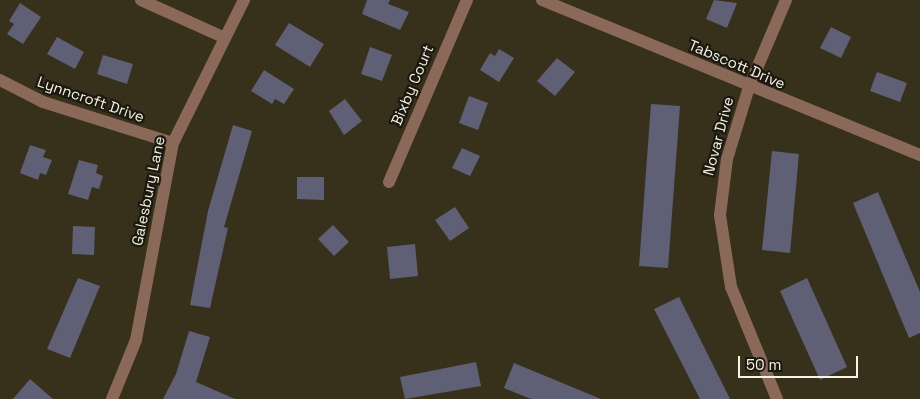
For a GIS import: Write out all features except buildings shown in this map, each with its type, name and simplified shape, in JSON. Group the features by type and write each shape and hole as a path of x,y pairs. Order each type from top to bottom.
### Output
{"street":[{"path":"141,0 225,38"},
{"name":"Galesbury Lane","path":"112,399 138,331 173,143 244,0"},
{"name":"Bixby Court","path":"389,182 466,0"},
{"name":"Tabscott Drive","path":"542,0 568,5 749,86 920,155"},
{"name":"Novar Drive","path":"777,399 731,287 720,234 725,168 749,86 786,0"},
{"name":"Lynncroft Drive","path":"0,80 44,102 173,143"}]}
